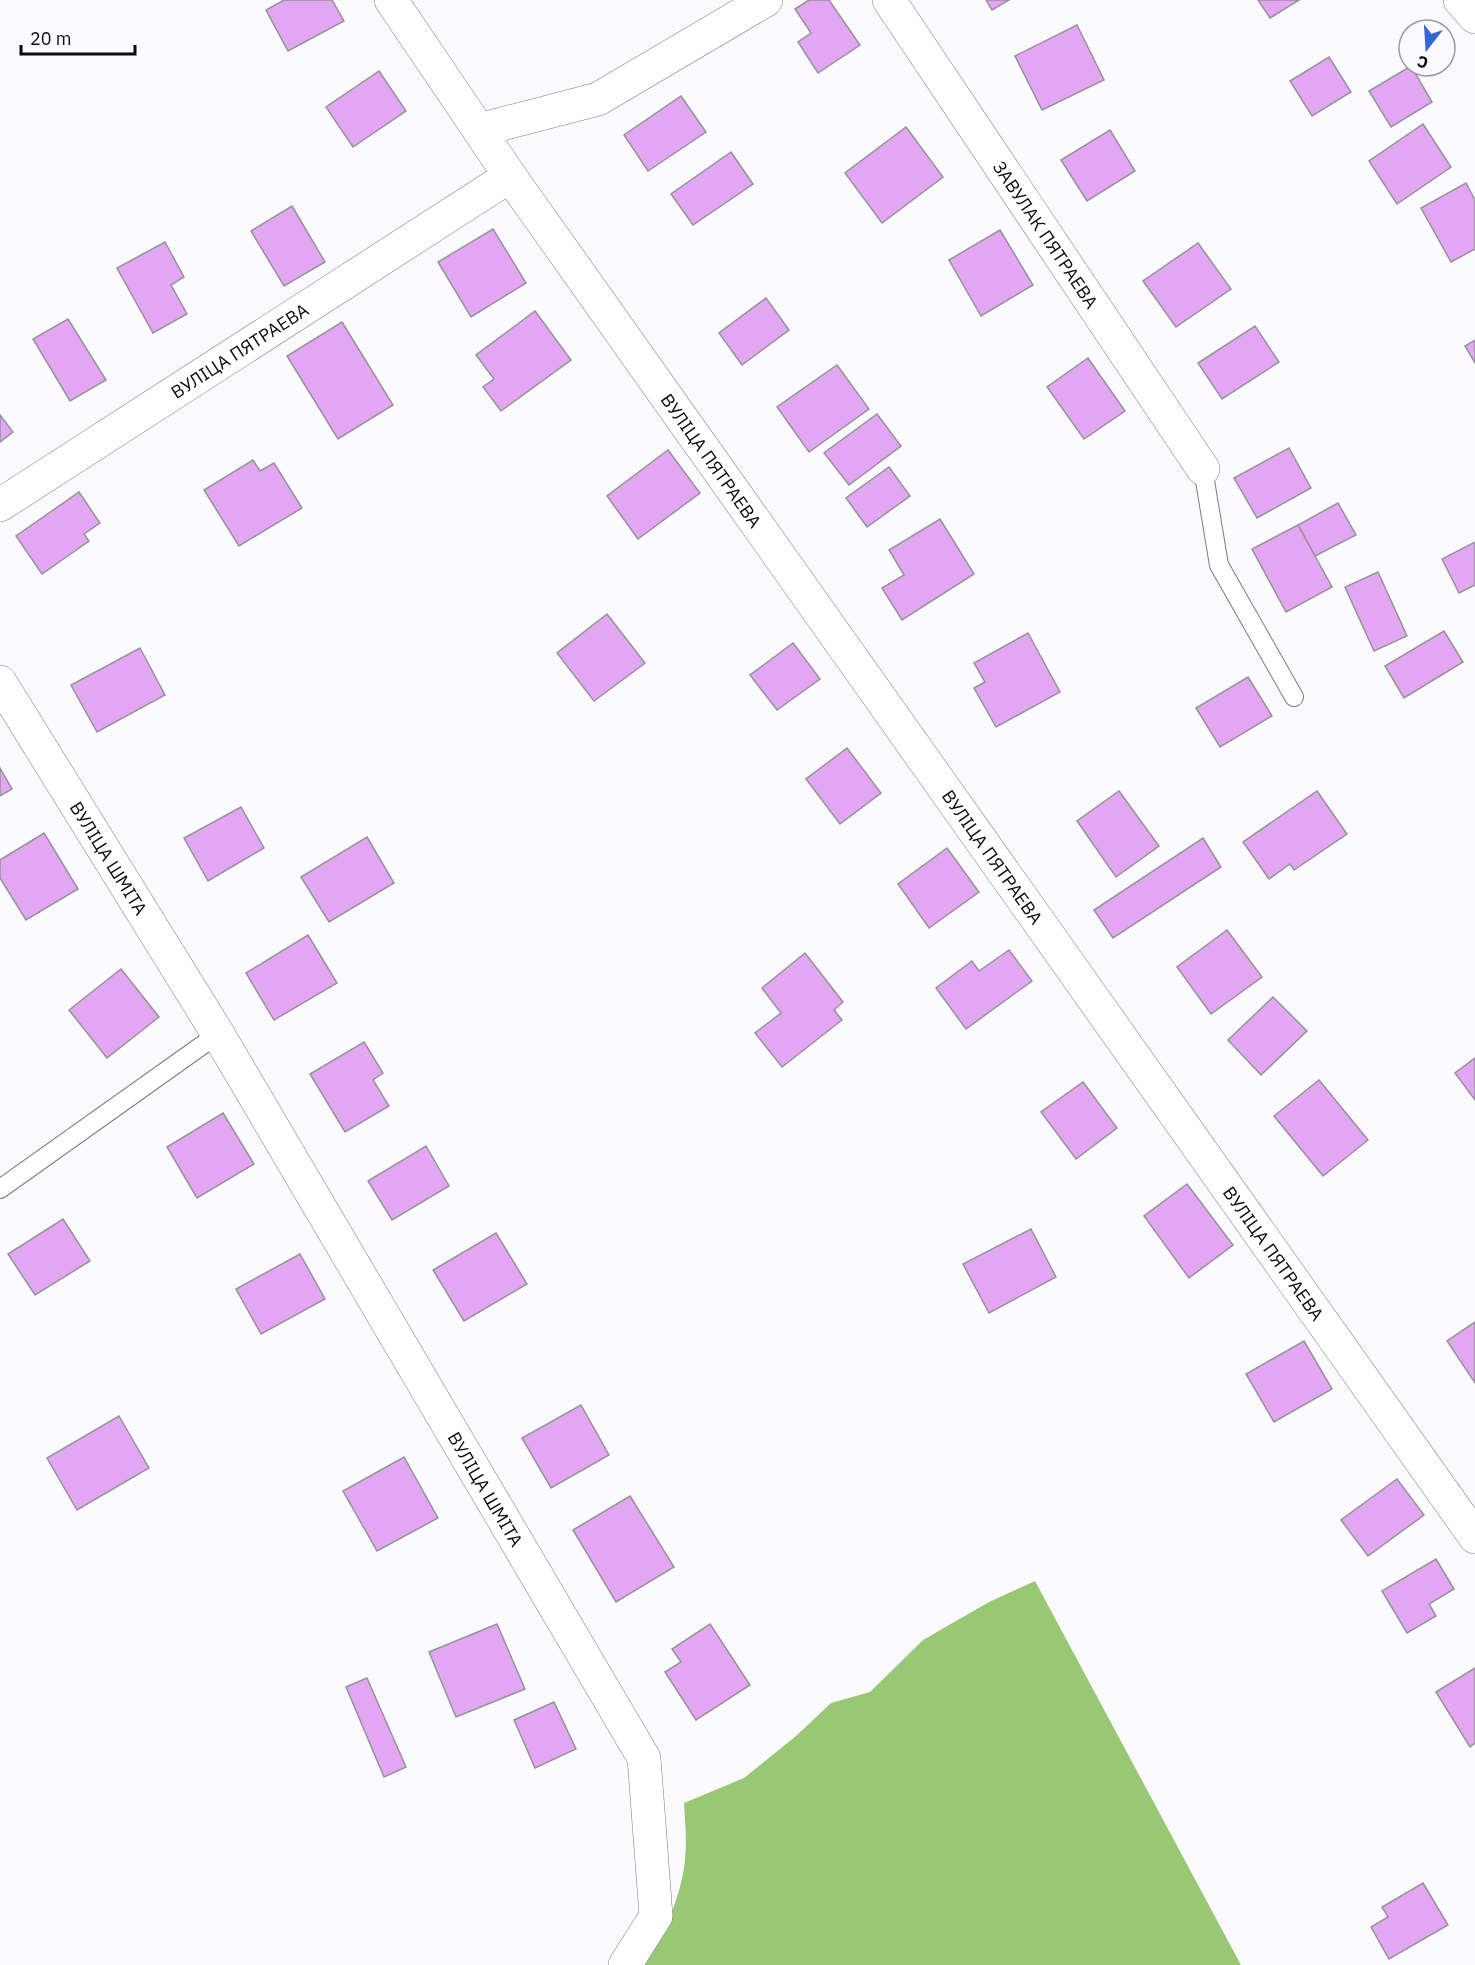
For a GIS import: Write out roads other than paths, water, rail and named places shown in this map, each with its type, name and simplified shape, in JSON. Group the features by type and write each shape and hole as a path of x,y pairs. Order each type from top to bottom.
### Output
{"street":[{"name":"ВУЛІЦА ПЯТРАЕВА","path":"391,0 510,176 1475,1537"},
{"path":"479,130 598,99 765,0"},
{"name":"ЗАВУЛАК ПЯТРАЕВА","path":"889,0 1203,469"},
{"path":"1460,0 1475,17"},
{"name":"ВУЛІЦА ПЯТРАЕВА","path":"0,506 510,176"},
{"name":"ВУЛІЦА ШМІТА","path":"0,682 218,1034 644,1758 656,1916 624,1965"}],"lane":[{"path":"1203,469 1219,565 1294,697"},
{"path":"0,1189 218,1034"}]}
